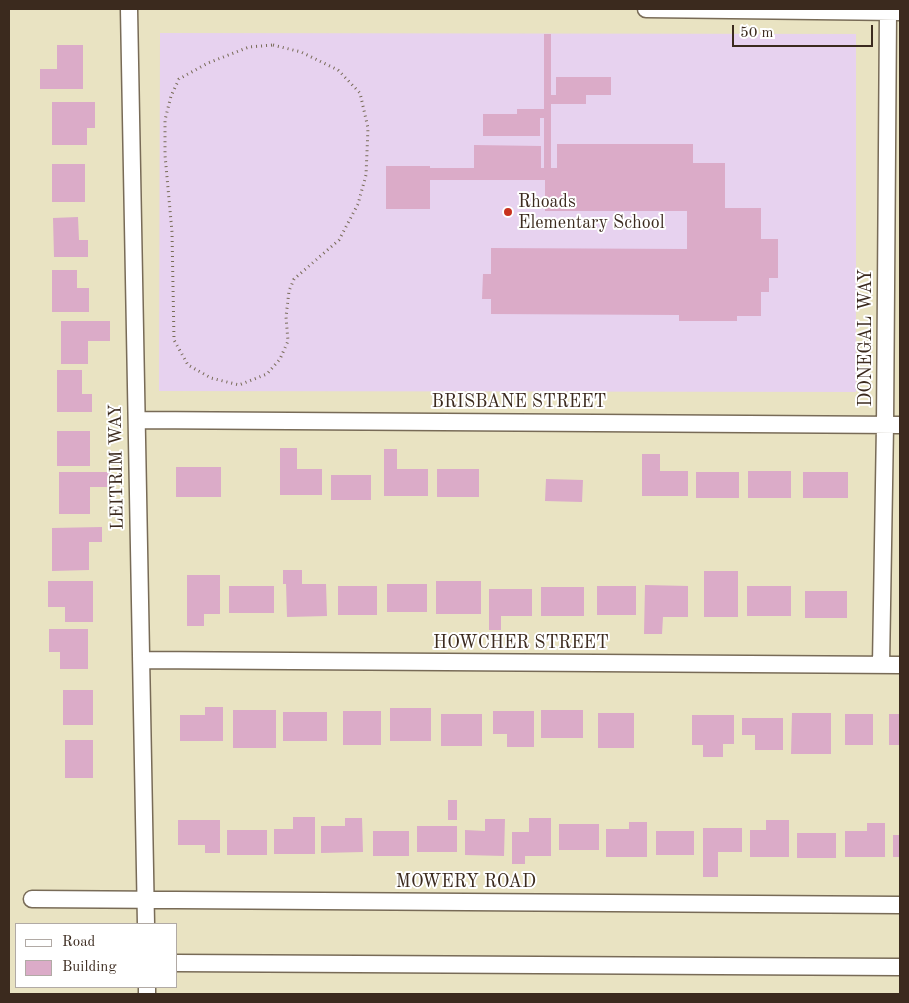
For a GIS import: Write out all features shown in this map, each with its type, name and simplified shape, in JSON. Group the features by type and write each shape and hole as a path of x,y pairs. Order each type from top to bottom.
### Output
{"street":[{"name":"LEITRIM WAY","path":"129,9 146,923"},
{"path":"646,9 894,12"},
{"name":"DONEGAL WAY","path":"881,665 893,425 894,12"},
{"name":"BRISBANE STREET","path":"137,420 893,425"},
{"name":"HOWCHER STREET","path":"141,660 900,665"},
{"name":"MOWERY ROAD","path":"32,899 900,905"},
{"path":"178,963 900,967"}],"path":[{"path":"273,45 301,52 338,70 360,93 368,128 366,175 358,204 338,240 294,279 289,291 286,317 288,341 280,359 267,374 239,384 211,378 188,365 174,340 172,232 165,155 165,120 171,96 179,79 208,63 249,47 273,45"}],"shaded area":[{"name":"Rhoads Elementary School","path":"160,33 856,34 856,392 159,391"}],"building":[{"path":"544,34 551,34 551,95 556,95 556,77 611,77 611,95 586,95 586,104 551,104 551,168 557,168 557,144 693,144 693,163 725,163 725,208 761,208 761,239 778,239 778,278 769,278 769,292 761,292 761,316 737,316 737,321 679,321 679,315 491,314 491,299 482,299 483,274 491,274 491,248 687,249 687,211 545,211 545,180 430,180 430,209 386,209 386,166 474,168 474,145 541,146 541,168 544,168 544,118 540,118 540,136 483,136 483,114 517,114 517,109 544,109"},
{"path":"57,45 83,45 83,89 40,89 40,69 57,69"},
{"path":"52,102 95,102 95,128 87,128 87,145 52,145"},
{"path":"52,164 85,164 85,202 52,202"},
{"path":"78,217 79,240 88,240 88,257 54,257 53,218"},
{"path":"52,270 77,270 77,288 89,288 89,312 52,312"},
{"path":"61,321 110,321 110,341 88,341 88,364 61,364"},
{"path":"57,370 82,370 82,394 92,394 92,412 57,412"},
{"path":"57,431 90,431 90,466 57,466"},
{"path":"280,448 297,448 297,469 322,469 322,495 280,495"},
{"path":"384,449 397,449 397,469 428,469 428,496 384,496"},
{"path":"642,454 660,454 660,471 688,471 688,496 642,496"},
{"path":"176,467 221,467 221,497 176,497"},
{"path":"437,469 479,469 479,497 437,497"},
{"path":"748,471 791,471 791,498 748,498"},
{"path":"59,472 111,472 111,487 90,487 90,514 59,514"},
{"path":"696,472 739,472 739,498 696,498"},
{"path":"803,472 848,472 848,498 803,498"},
{"path":"331,475 371,475 371,500 331,500"},
{"path":"546,479 583,480 582,502 545,501"},
{"path":"102,527 102,542 89,542 89,570 52,571 52,528"},
{"path":"283,570 302,570 302,584 326,584 327,616 287,617 286,584 283,584"},
{"path":"704,571 738,571 738,617 704,617"},
{"path":"187,575 220,575 220,614 204,614 204,626 187,626"},
{"path":"48,581 93,581 93,622 65,622 65,607 48,607"},
{"path":"436,581 481,581 481,614 436,614"},
{"path":"387,584 427,584 427,612 387,612"},
{"path":"645,585 688,586 688,617 663,617 662,634 644,634"},
{"path":"229,586 274,586 274,613 229,613"},
{"path":"338,586 377,586 377,615 338,615"},
{"path":"597,586 636,586 636,615 597,615"},
{"path":"747,586 791,586 791,616 747,616"},
{"path":"541,587 584,587 584,616 541,616"},
{"path":"489,589 532,589 532,616 501,616 501,630 489,630"},
{"path":"805,591 847,591 847,618 805,618"},
{"path":"49,629 88,629 88,669 60,669 60,652 49,652"},
{"path":"63,690 93,690 93,725 63,725"},
{"path":"205,707 223,707 223,741 180,741 180,715 205,715"},
{"path":"390,708 431,708 431,741 390,741"},
{"path":"233,710 276,710 276,748 233,748"},
{"path":"541,710 583,710 583,738 541,738"},
{"path":"343,711 381,711 381,745 343,745"},
{"path":"493,711 534,711 534,747 507,747 507,734 493,734"},
{"path":"283,712 327,712 327,741 283,741"},
{"path":"598,713 634,713 634,748 598,748"},
{"path":"792,713 831,713 831,754 791,754"},
{"path":"441,714 482,714 482,746 441,746"},
{"path":"845,714 873,714 873,745 845,745"},
{"path":"889,714 900,714 900,745 889,745"},
{"path":"692,715 734,715 734,744 723,744 723,757 703,757 703,745 692,745"},
{"path":"742,718 783,718 783,750 755,750 755,735 742,735"},
{"path":"65,740 93,740 93,778 65,778"},
{"path":"448,800 457,800 457,820 448,820"},
{"path":"293,817 315,817 315,854 274,854 274,829 293,829"},
{"path":"345,818 362,818 363,852 321,853 321,826 345,826"},
{"path":"529,818 551,818 551,856 525,856 525,864 512,864 512,832 529,832"},
{"path":"485,819 505,819 504,856 465,855 465,830 485,831"},
{"path":"178,820 220,820 220,853 205,853 205,845 178,845"},
{"path":"766,820 789,820 789,857 750,857 750,830 766,830"},
{"path":"629,822 647,822 647,857 606,857 606,829 629,829"},
{"path":"867,823 885,823 885,857 845,857 845,831 867,831"},
{"path":"559,824 599,824 599,850 559,850"},
{"path":"417,826 457,826 457,852 417,852"},
{"path":"703,828 742,828 742,852 718,852 718,877 703,877"},
{"path":"227,830 267,830 267,855 227,855"},
{"path":"373,831 409,831 409,856 373,856"},
{"path":"656,831 694,831 694,855 656,855"},
{"path":"797,833 836,833 836,858 797,858"},
{"path":"893,835 900,835 900,857 893,857"}],"place":[{"name":"Rhoads Elementary School","path":"508,212"}]}
